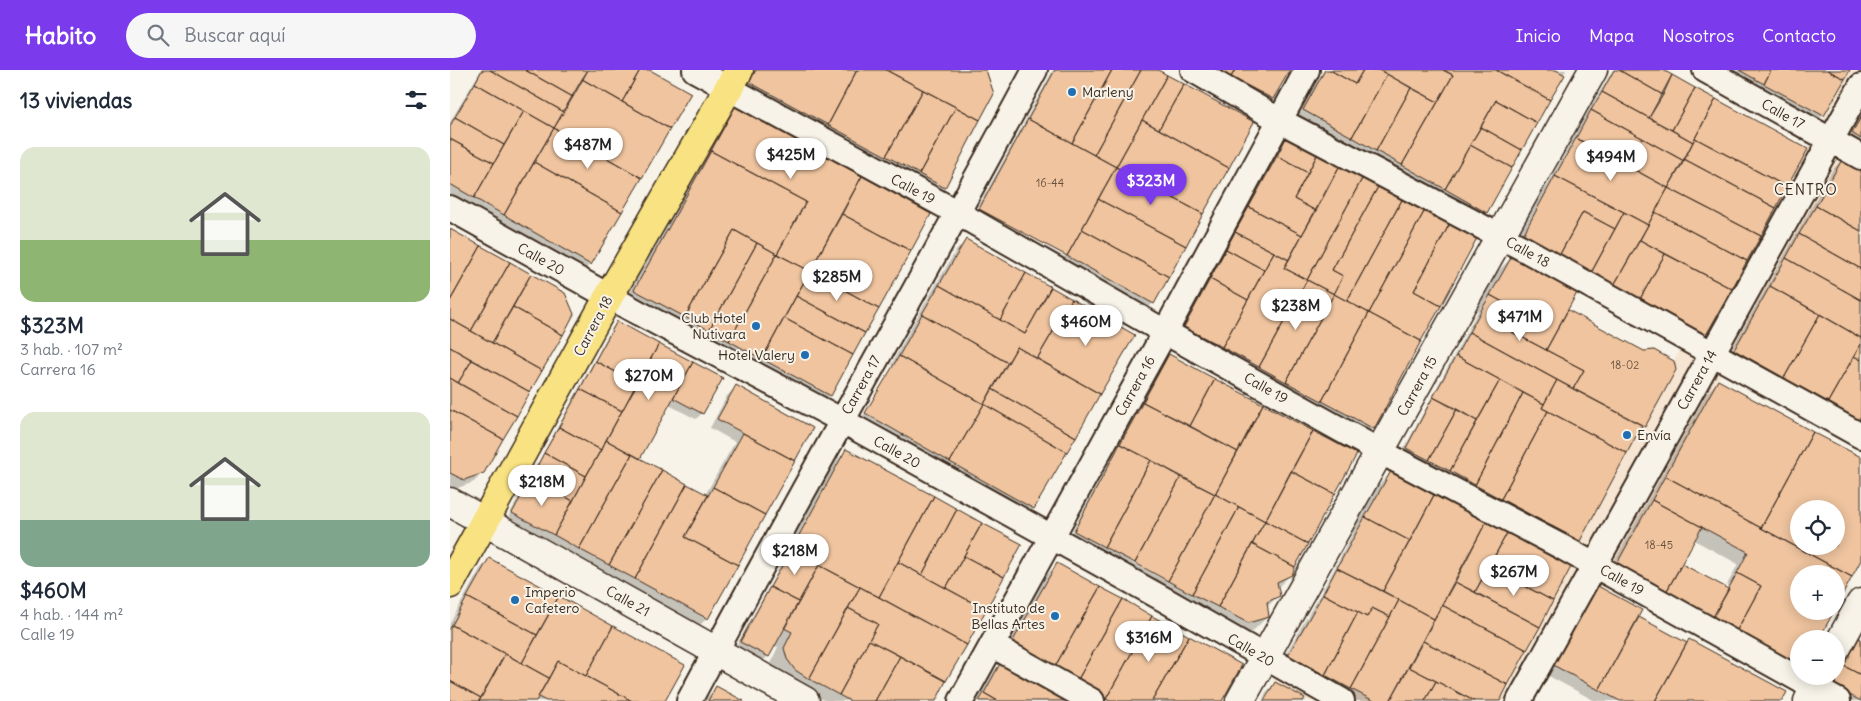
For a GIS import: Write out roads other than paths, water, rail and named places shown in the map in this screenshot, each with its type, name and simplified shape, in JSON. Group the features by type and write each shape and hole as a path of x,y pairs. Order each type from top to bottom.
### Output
{"main road":[{"name":"Carrera 18","path":"450,584 609,296 734,80"}],"street":[{"name":"Calle 19","path":"696,70 734,80 958,213 1165,332 1381,452 1595,565 1821,692"},
{"name":"Carrera 17","path":"689,701 841,420 958,213 1035,70"},
{"name":"Calle 18","path":"1193,70 1279,120 1500,236 1861,436"},
{"name":"Carrera 16","path":"961,701 1307,70"},
{"name":"Carrera 15","path":"1240,701 1593,70"},
{"name":"Calle 17","path":"1705,70 1861,157"},
{"name":"Carrera 14","path":"1519,701 1861,86"},
{"name":"Calle 20","path":"450,208 609,296 841,420 1167,601 1342,701"},
{"name":"Calle 21","path":"450,502 805,701"},
{"path":"1845,632 1861,603"},
{"path":"992,645 1092,701"}],"place":[{"name":"Marleny","path":"1072,92"},
{"name":"Club Hotel Nutivara","path":"756,326"},
{"name":"Hotel Valery","path":"805,355"},
{"name":"Envía","path":"1627,435"},
{"name":"Imperio Cafetero","path":"515,600"},
{"name":"Instituto de Bellas Artes","path":"1055,616"}],"district":[{"name":"CENTRO","path":"1806,189"}]}
